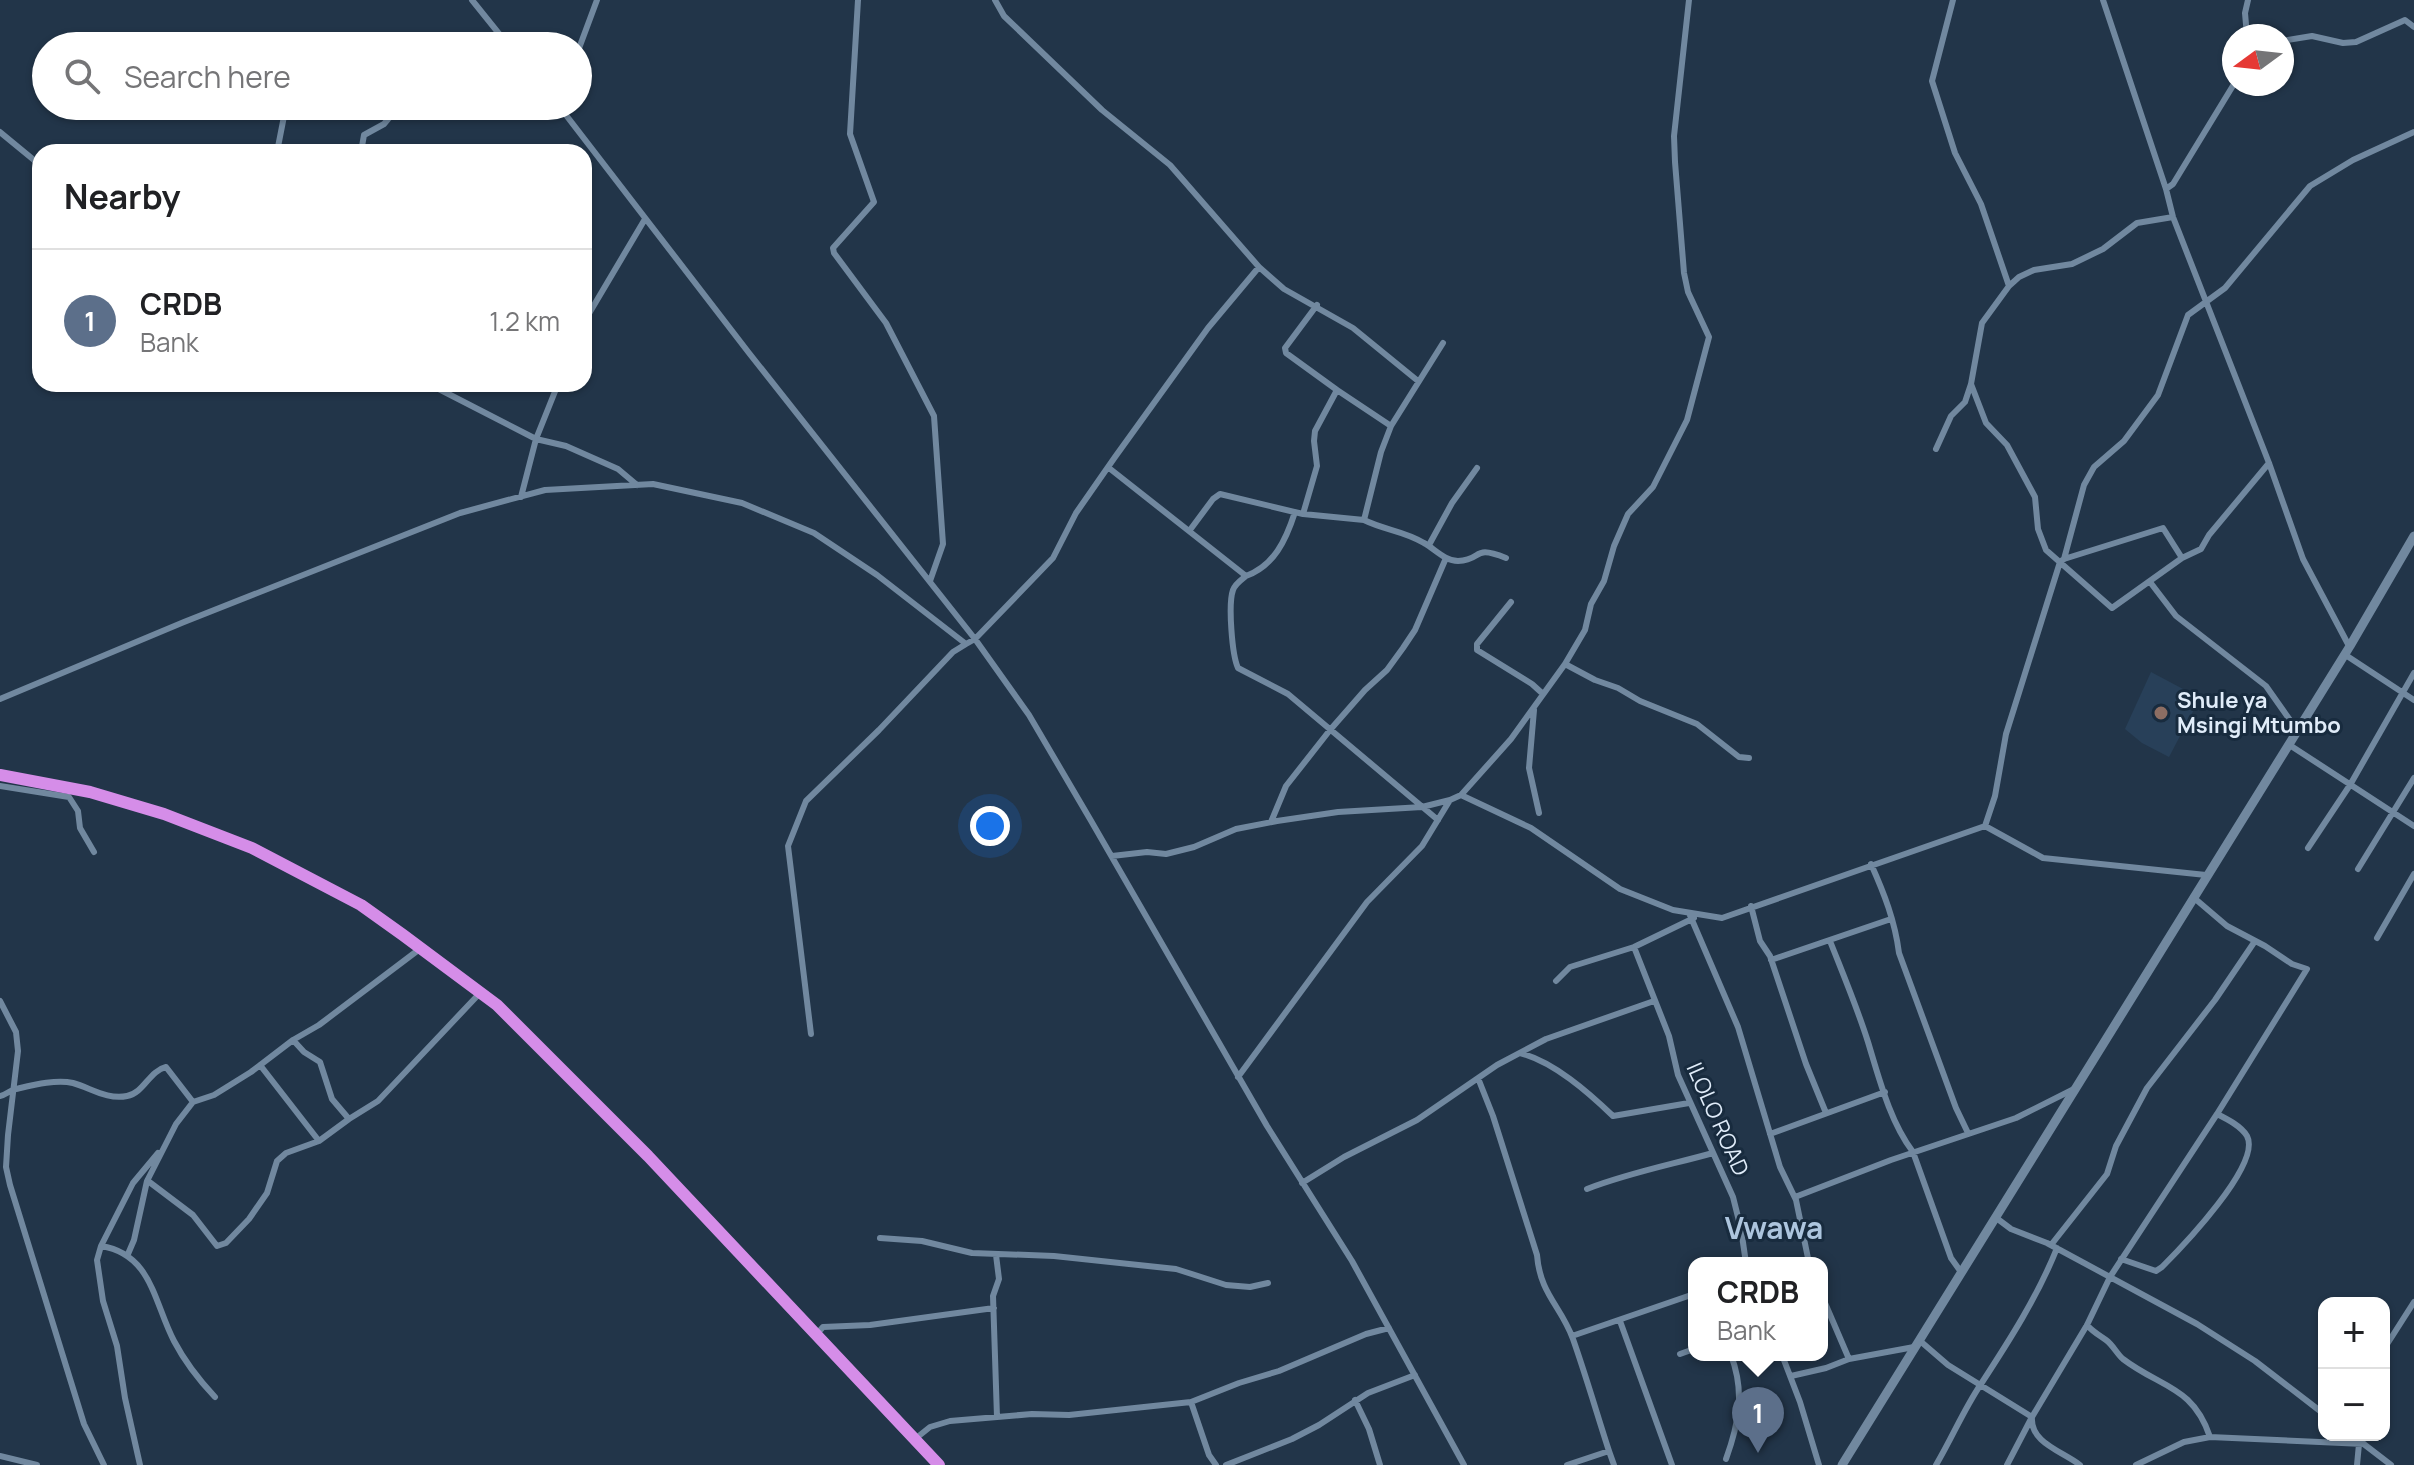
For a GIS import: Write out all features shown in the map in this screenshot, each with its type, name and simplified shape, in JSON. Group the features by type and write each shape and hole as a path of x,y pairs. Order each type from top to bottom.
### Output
{"highway":[{"path":"0,775 90,792 164,814 252,848 361,905 421,948 497,1005 648,1156 939,1465"}],"street":[{"path":"472,0 498,32"},
{"path":"585,32 597,0"},
{"path":"858,0 850,134 874,202 833,248 886,323 934,416 943,544 930,581"},
{"path":"995,0 1004,16 1102,110 1170,165 1259,267 1284,289 1353,328 1418,381"},
{"path":"1112,856 1147,852 1166,854 1194,847 1236,829 1271,822 1338,812 1422,807 1450,800 1461,795 1511,739 1565,664 1585,630 1591,604 1604,581 1628,514 1653,487 1687,420 1709,337 1688,292 1684,273 1675,162 1674,136 1689,0"},
{"path":"1953,0 1932,81 1955,153 1981,204 2009,286"},
{"path":"2103,0 2173,217 2303,559 2347,650 2414,700"},
{"path":"2246,24 2248,0"},
{"path":"2294,39 2312,36 2343,43 2356,42 2405,20 2414,27"},
{"path":"2166,189 2173,184 2227,96"},
{"path":"279,144 283,120"},
{"path":"362,144 364,135 387,120"},
{"path":"570,120 588,144"},
{"path":"0,132 32,158"},
{"path":"1985,826 1995,796 2006,734 2084,485 2094,467 2124,441 2158,395 2188,315 2225,288 2310,186 2353,160 2414,132"},
{"path":"592,149 975,639 1029,715 1238,1077 1352,1261 1464,1465"},
{"path":"1936,449 1951,416 1965,402 1982,323 2009,286 2034,270 2072,264 2103,249 2137,223 2173,217"},
{"path":"592,305 645,219"},
{"path":"811,1034 788,846 806,801 953,652 975,639 1053,558 1076,513 1208,328 1259,267"},
{"path":"1317,305 1286,345 1285,351 1391,426"},
{"path":"1364,520 1381,452 1391,426 1443,343"},
{"path":"1971,384 1986,423 2007,445 2035,497 2038,529 2046,550 2112,608 2182,558 2201,549 2209,535 2269,463"},
{"path":"1303,514 1317,466 1315,431 1337,390"},
{"path":"445,392 536,439 566,446 618,469 637,485"},
{"path":"521,497 536,439 555,392"},
{"path":"1109,468 1246,576"},
{"path":"1429,545 1452,503 1477,468"},
{"path":"1,697 460,513 545,490 653,484 742,503 814,533 877,575 966,644"},
{"path":"1190,530 1220,494 1303,514 1364,520 1407,534 1446,558 1461,561 1482,551 1506,558"},
{"path":"1295,512 1272,561 1235,585 1231,601 1234,654 1238,668 1288,694 1438,820"},
{"path":"2062,561 2163,528 2182,558"},
{"path":"1842,1465 2413,541"},
{"path":"1271,822 1286,786 1330,730 1387,670 1415,630 1446,558"},
{"path":"2150,582 2176,616 2266,686 2297,730"},
{"path":"1511,602 1477,644 1477,650 1543,694"},
{"path":"1565,664 1640,701 1697,724 1739,757 1749,758"},
{"path":"2308,848 2350,785 2414,673"},
{"path":"1535,706 1531,721 1529,768 1539,813"},
{"path":"2288,744 2414,826"},
{"path":"2358,869 2414,778"},
{"path":"0,786 69,797 78,811 80,828 94,852"},
{"path":"1461,795 1531,828 1620,889 1690,916 1738,1027 1780,1167 1795,1197 1808,1257"},
{"path":"1238,1077 1367,902 1422,846 1450,800"},
{"path":"1556,981 1570,967 1634,947 1690,916 1701,914 1722,918 1985,826 2043,858 2206,875"},
{"path":"1871,864 1886,895 1897,932 1899,953 1968,1133"},
{"path":"2377,938 2414,874"},
{"path":"2007,1465 2087,1325 2110,1277 2307,969 2292,964 2227,926 2192,897"},
{"path":"1751,906 1760,941 1771,960 1826,1113"},
{"path":"1771,960 1891,919"},
{"path":"1830,941 1885,1092 1905,1141 1913,1152 1951,1258 1961,1272"},
{"path":"1936,1465 1997,1361 2054,1247 2107,1174 2116,1146 2147,1088 2215,1000 2255,941"},
{"name":"ILOLO ROAD","path":"1634,947 1669,1036 1678,1075 1689,1103 1733,1197 1745,1257"},
{"path":"128,1254 147,1181 165,1144 193,1102 214,1095 260,1065 421,948"},
{"path":"137,1179 147,1181 193,1215 217,1246 226,1243 249,1219 267,1193 277,1161 286,1153 319,1141 378,1101 480,993"},
{"path":"0,1001 16,1032 18,1051 6,1167 10,1185 84,1424 104,1465"},
{"path":"1302,1183 1344,1157 1417,1120 1520,1053 1563,1032 1654,1001"},
{"path":"293,1040 320,1062 332,1099 349,1119"},
{"path":"1520,1053 1537,1057 1563,1077 1576,1082 1613,1116 1689,1103"},
{"path":"260,1065 319,1141"},
{"path":"0,1096 13,1089 55,1082 73,1083 114,1097 128,1096 137,1093 157,1069 166,1067 193,1102"},
{"path":"1478,1078 1537,1255 1538,1272 1572,1336 1614,1465"},
{"path":"1795,1197 1913,1152 2016,1118 2074,1089"},
{"path":"1770,1134 1885,1092"},
{"path":"2121,1259 2156,1271 2162,1267 2196,1231 2241,1171 2249,1153 2247,1136 2232,1122 2217,1114"},
{"path":"140,1465 97,1260 101,1246 137,1179 165,1144"},
{"path":"1587,1189 1627,1173 1652,1171 1713,1153"},
{"path":"1995,1217 2011,1229 2054,1247 2197,1324 2318,1410"},
{"path":"880,1238 922,1241 949,1249 996,1255 1054,1256 1176,1269 1226,1285 1250,1287 1268,1283"},
{"path":"101,1246 128,1254 141,1269 155,1292 173,1339 215,1397"},
{"path":"996,1255 999,1279 993,1296 997,1417"},
{"path":"1572,1336 1688,1296"},
{"path":"2390,1340 2414,1302"},
{"path":"816,1335 823,1327 870,1325 994,1308"},
{"path":"1828,1310 1849,1359"},
{"path":"1620,1321 1672,1465"},
{"path":"2087,1325 2093,1333 2109,1342 2120,1357 2191,1400 2205,1421 2210,1437"},
{"path":"915,1439 930,1427 950,1421 1069,1415 1191,1402 1279,1371 1366,1334 1389,1328"},
{"path":"1791,1376 1917,1344 2032,1417"},
{"path":"1680,1354 1688,1351"},
{"path":"1726,1459 1741,1404 1733,1361"},
{"path":"1785,1361 1819,1465"},
{"path":"1226,1465 1319,1425 1355,1400 1384,1385 1415,1375"},
{"path":"1355,1400 1369,1429 1380,1465"},
{"path":"1191,1402 1209,1455 1216,1465"},
{"path":"2032,1417 2031,1427 2038,1439 2080,1465"},
{"path":"2136,1465 2184,1442 2210,1437 2361,1444"},
{"path":"2358,1441 2391,1465"},
{"path":"2357,1465 2361,1444"},
{"path":"1567,1465 1609,1451"},
{"path":"0,1456 37,1465"}],"shaded area":[{"path":"2151,672 2200,698 2169,757 2142,743 2125,729"}],"place":[{"name":"Shule ya Msingi Mtumbo","path":"2161,713"},
{"name":"CRDB","path":"1758,1453"}],"district":[{"name":"Vwawa","path":"1774,1229"}]}
